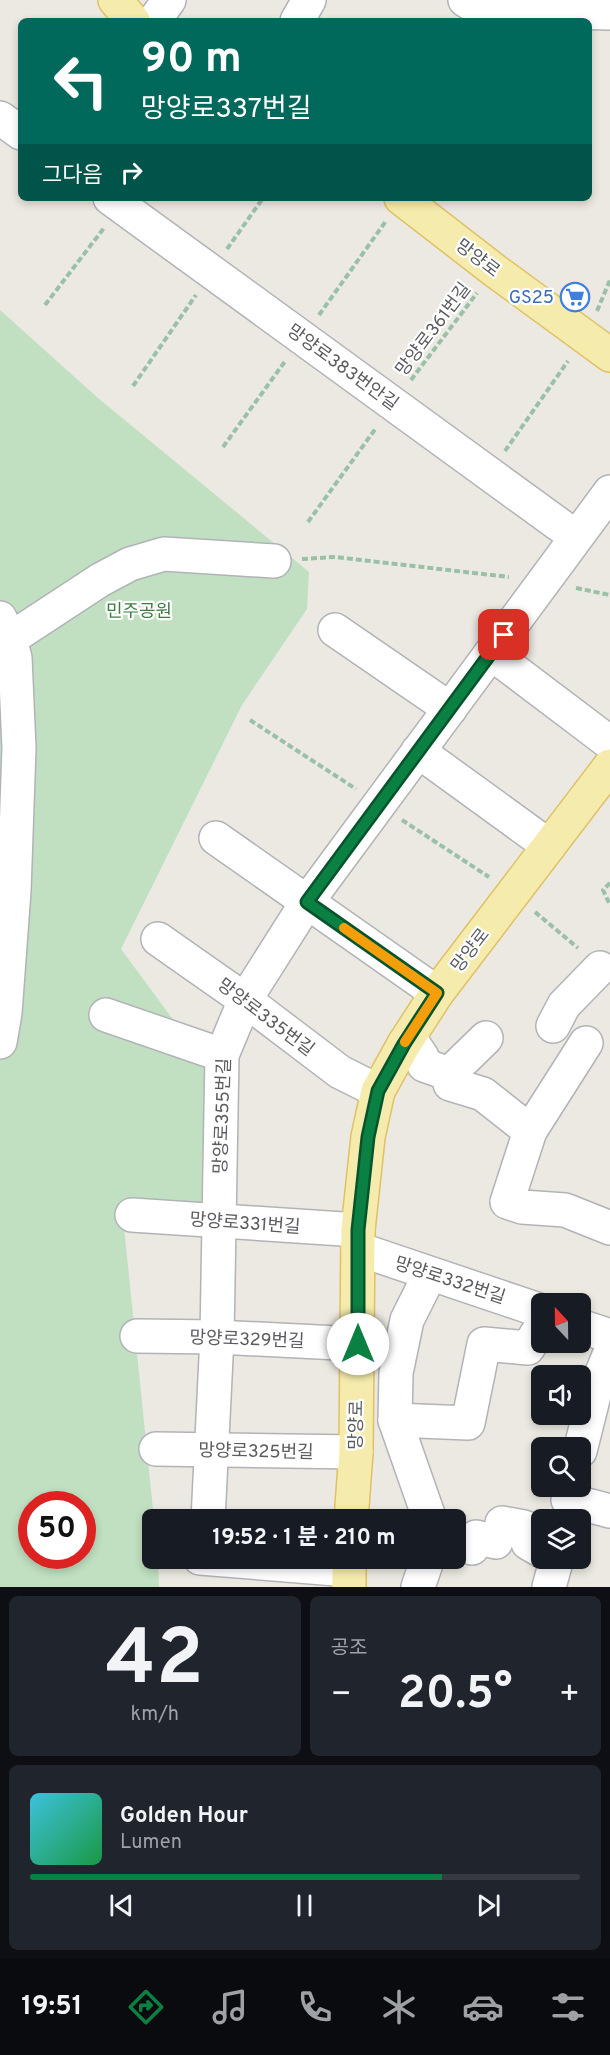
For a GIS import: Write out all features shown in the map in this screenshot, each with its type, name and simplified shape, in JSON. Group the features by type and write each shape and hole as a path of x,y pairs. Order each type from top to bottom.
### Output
{"main road":[{"name":"망양로","path":"406,201 494,270 598,346"},
{"name":"망양로","path":"352,1509 356,1452 358,1240 368,1137 378,1091 404,1044 437,993 610,766"}],"street":[{"path":"156,18 170,0"},
{"path":"299,18 309,0"},
{"path":"473,8 595,16"},
{"name":"망양로383번안길","path":"119,201 211,272 576,537"},
{"name":"망양로355번길","path":"208,1509 217,1337 222,1056 244,1000 307,902 610,492"},
{"path":"0,1042 5,1013 14,891 19,748 15,658 4,636 130,564 164,554 274,561"},
{"path":"335,630 450,709"},
{"path":"491,653 610,743"},
{"path":"418,751 549,846"},
{"path":"216,838 437,993"},
{"name":"망양로335번길","path":"158,939 340,1072 378,1091"},
{"path":"553,1026 564,1005 600,968"},
{"path":"106,1015 222,1056"},
{"path":"449,1074 486,1038"},
{"path":"586,1043 530,1131 507,1203 522,1207 565,1210 610,1228"},
{"path":"404,1044 414,1045 424,1065 449,1074"},
{"path":"449,1074 450,1084 483,1094 530,1131"},
{"name":"망양로331번길","path":"132,1215 219,1221 358,1240"},
{"name":"망양로332번길","path":"358,1240 430,1274 531,1307"},
{"path":"426,1509 395,1420 396,1373 407,1320 430,1274"},
{"path":"591,1330 610,1336"},
{"name":"망양로329번길","path":"137,1336 217,1337 358,1344"},
{"path":"395,1420 468,1423 484,1344 528,1348 531,1343"},
{"path":"584,1437 596,1387 610,1353"},
{"name":"망양로325번길","path":"156,1449 356,1452"},
{"path":"568,1502 610,1511"},
{"path":"466,1546 472,1548 476,1537 524,1527 528,1543 531,1546"},
{"path":"277,1569 348,1572"},
{"path":"418,1587 424,1569"}],"path":[{"path":"45,305 119,201"},
{"path":"133,386 261,201"},
{"path":"223,447 400,201"},
{"name":"망양로361번길","path":"308,522 494,270"},
{"path":"489,473 598,346"},
{"path":"274,561 335,557 544,581"},
{"path":"610,883 603,890 610,905"},
{"path":"514,894 600,968"}],"green space":[{"name":"민주공원","path":"0,310 98,398 309,572 307,609 242,705 121,949 211,1071 212,1210 122,1208 153,1509 142,1509 142,1569 158,1569 159,1587 0,1587"}],"slow traffic":[{"path":"344,928 437,993 405,1042"}],"place":[{"name":"GS25","path":"575,297"}],"route":[{"path":"358,1344 358,1230 368,1137 378,1091 404,1044 437,993 307,902 504,635"}]}
